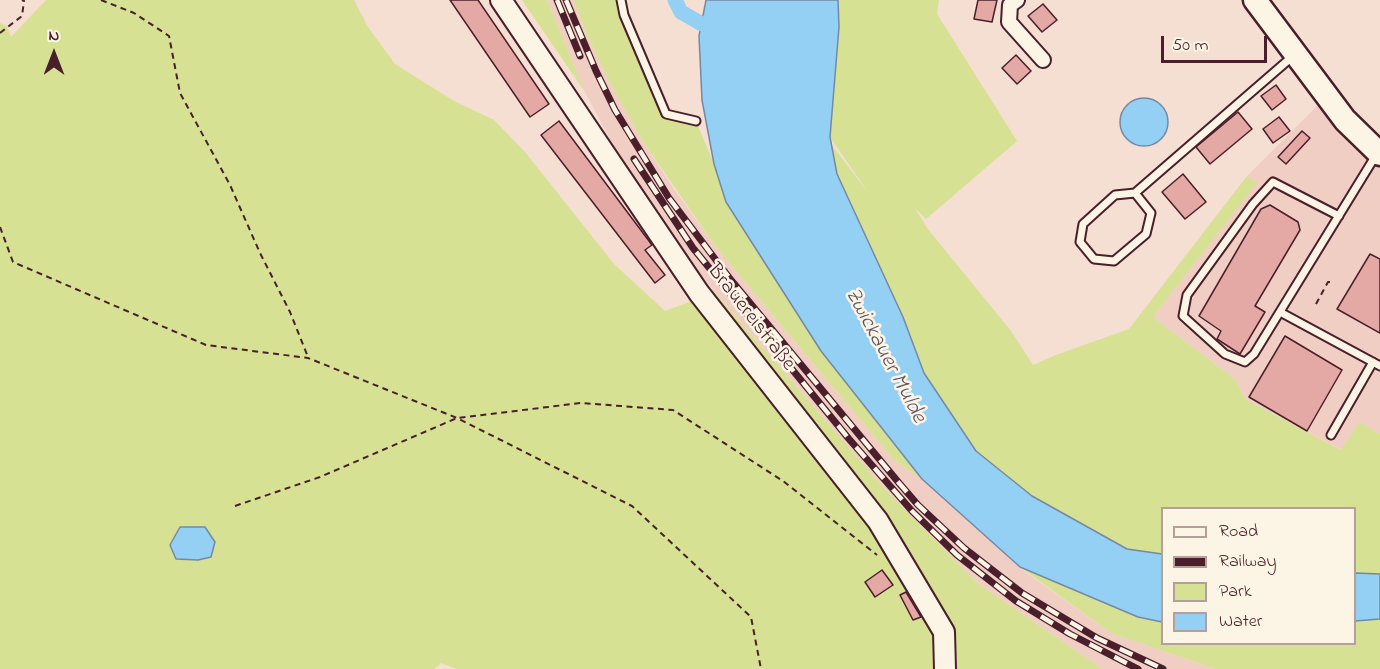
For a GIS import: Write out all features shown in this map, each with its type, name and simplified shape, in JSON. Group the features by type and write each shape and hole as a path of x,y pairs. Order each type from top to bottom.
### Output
{"main road":[{"path":"1255,0 1345,120 1379,154"}],"street":[{"name":"Brauereistraße","path":"501,0 699,293 871,512 944,632 945,669"},
{"path":"1017,0 1010,5 1009,21 1043,60"}],"lane":[{"path":"621,0 624,15 666,114 696,121"},
{"path":"1136,193 1151,213 1146,234 1114,261 1094,259 1080,242 1083,224 1115,195 1136,193 1295,54"},
{"path":"1338,216 1273,182 1253,204 1188,295 1183,316 1225,354 1245,362 1254,354 1338,216 1379,154"},
{"path":"1280,312 1376,364 1331,435"}],"path":[{"path":"0,33 22,16 22,0"},
{"path":"101,0 134,13 169,36 180,93 230,185 260,253 290,312 308,358"},
{"path":"0,227 13,262 206,345 308,358 457,418 632,506 751,617 760,669"},
{"path":"1316,304 1328,282 1334,282"},
{"path":"235,506 320,477 457,418 581,403 673,410 783,481 884,560 899,555"}],"shaded area":[{"path":"547,0 574,0 586,33 609,81 642,140 674,189 716,247 895,461 922,479 1021,569 1111,633 1215,669 1103,669 977,583 882,486 685,257 618,154 585,92"},
{"path":"1318,105 1380,164 1380,434 1359,423 1342,450 1245,399 1236,380 1153,317 1256,183 1247,176"}],"green space":[{"path":"46,0 354,0 368,27 395,64 454,101 494,120 525,152 614,264 665,311 708,295 713,290 882,486 977,583 1103,669 457,669 441,663 434,669 0,669 0,23 7,26 11,37"},
{"path":"522,0 547,0 585,92"},
{"path":"574,0 621,0 666,114 696,121 714,164 726,203 821,351 922,479 895,461 716,247 642,140 609,81 586,33"},
{"path":"838,0 939,0 937,14 1017,141 926,219 915,208 927,228 1011,331 1033,365 1129,329 1247,176 1257,183 1153,317 1236,380 1245,399 1341,450 1359,422 1380,434 1380,574 1356,573 1356,507 1161,507 1161,554 1127,549 1032,496 976,451 924,373 903,317 837,174 831,144 870,195 830,137 839,27"},
{"path":"1020,567 1138,617 1161,622 1161,645 1356,645 1356,621 1380,619 1380,669 1215,669 1111,633"}],"water":[{"name":"Zwickauer Mulde","path":"706,0 838,0 839,27 830,137 837,174 903,317 924,373 976,451 1032,496 1127,549 1161,554 1161,622 1138,617 1020,567 922,479 821,351 726,202 714,164 702,100 699,36"},
{"path":"1144,98 1161,105 1168,122 1161,139 1144,146 1127,139 1120,122 1127,105"},
{"path":"180,527 205,527 215,542 211,557 198,560 176,559 170,545"},
{"path":"1356,573 1380,574 1380,619 1356,621"}],"building":[{"path":"450,0 478,0 549,104 530,117"},
{"path":"978,0 997,0 992,22 974,19"},
{"path":"1043,4 1057,20 1042,32 1028,16"},
{"path":"1016,55 1031,71 1017,84 1002,68"},
{"path":"1276,85 1286,99 1272,110 1261,96"},
{"path":"1238,112 1252,129 1210,164 1196,147"},
{"path":"1279,117 1290,131 1273,143 1263,129"},
{"path":"559,121 652,245 645,250 665,275 655,283 541,135"},
{"path":"1302,131 1310,138 1286,164 1278,157"},
{"path":"1183,174 1206,202 1185,219 1162,192"},
{"path":"1270,205 1298,222 1300,230 1255,306 1265,312 1240,354 1217,339 1221,331 1199,316 1261,209"},
{"path":"1370,254 1380,259 1380,333 1337,309"},
{"path":"1285,336 1342,370 1307,431 1249,397"},
{"path":"882,570 893,585 875,597 865,582"},
{"path":"906,592 921,617 913,620 900,595"}],"waterway":[{"path":"675,0 681,12 702,24"}],"railway":[{"path":"557,0 580,56"},
{"path":"566,0 615,110 669,198 731,280 918,505 964,548 1022,593 1097,638 1163,669"},
{"path":"634,159 693,248 849,439 912,511 957,555 1016,601 1070,634 1138,669"}]}
